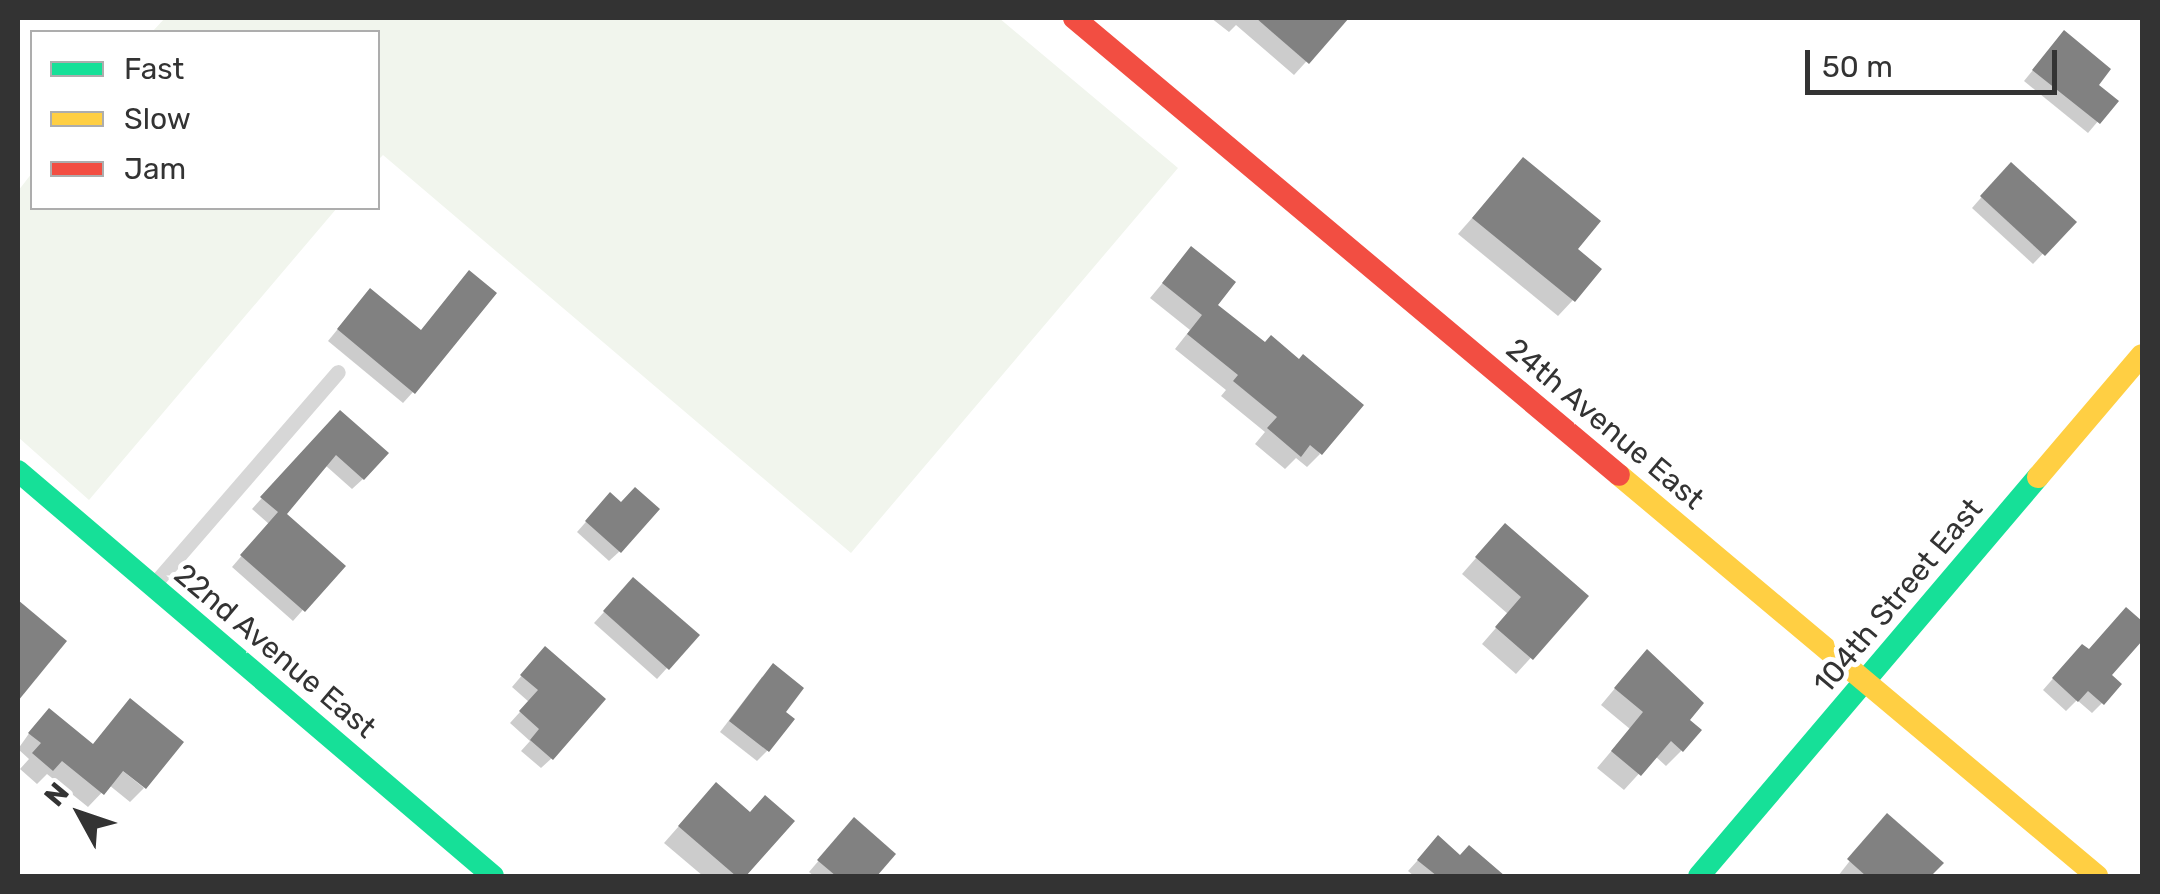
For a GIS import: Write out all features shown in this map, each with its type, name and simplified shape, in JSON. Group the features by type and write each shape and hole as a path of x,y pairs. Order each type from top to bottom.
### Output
{"street":[{"name":"24th Avenue East","path":"1074,18 2097,876"},
{"name":"104th Street East","path":"1699,876 2142,355"},
{"name":"22nd Avenue East","path":"18,472 493,876"}],"lane":[{"path":"152,586 338,372"}],"shaded area":[{"path":"165,18 999,18 1178,168 851,553 383,155 380,158 380,30 154,30"},
{"path":"30,176 30,210 335,210 89,500 18,437 18,191"}],"building":[{"path":"1256,18 1349,18 1309,64"},
{"path":"2064,30 2111,69 2099,85 2119,101 2100,124 2032,70"},
{"path":"1523,157 1601,221 1578,249 1602,269 1575,302 1472,218"},
{"path":"2011,162 2077,222 2045,256 1980,196"},
{"path":"1191,246 1236,282 1218,305 1265,342 1271,335 1299,359 1303,354 1364,405 1322,455 1310,445 1301,457 1267,428 1277,417 1233,381 1238,375 1187,334 1202,315 1162,283"},
{"path":"469,270 497,293 415,394 337,329 370,288 421,330"},
{"path":"340,410 389,453 364,480 336,455 287,514 346,566 305,612 240,555 278,512 260,497"},
{"path":"635,487 660,509 621,553 585,521 610,492 621,502"},
{"path":"1505,523 1589,596 1533,660 1495,627 1521,597 1475,557"},
{"path":"633,577 700,635 669,670 603,611"},
{"path":"18,600 67,641 18,701"},
{"path":"2126,607 2142,621 2142,641 2112,675 2122,684 2104,705 2088,691 2078,702 2052,678 2082,644 2089,649"},
{"path":"545,646 606,699 553,760 530,740 539,729 519,711 538,690 520,675"},
{"path":"1647,649 1704,703 1690,720 1702,730 1683,752 1671,741 1641,776 1611,751 1643,712 1614,688"},
{"path":"773,663 804,688 786,712 795,719 769,752 729,721"},
{"path":"130,698 184,742 146,789 123,771 104,795 62,761 53,771 32,753 41,743 28,733 49,708 93,744"},
{"path":"716,782 750,812 765,795 795,821 746,876 736,876 678,826"},
{"path":"1887,813 1944,863 1931,876 1866,876 1847,859"},
{"path":"854,817 896,854 877,876 836,876 817,860"},
{"path":"1438,835 1460,855 1469,845 1505,876 1437,876 1417,860"}],"traffic: fast":[{"path":"18,471 493,876"},
{"path":"1699,876 2038,477"}],"traffic: slow":[{"path":"2038,477 2142,355"},
{"path":"1619,475 2097,876"}],"traffic: jam":[{"path":"1074,18 1619,475"}]}
